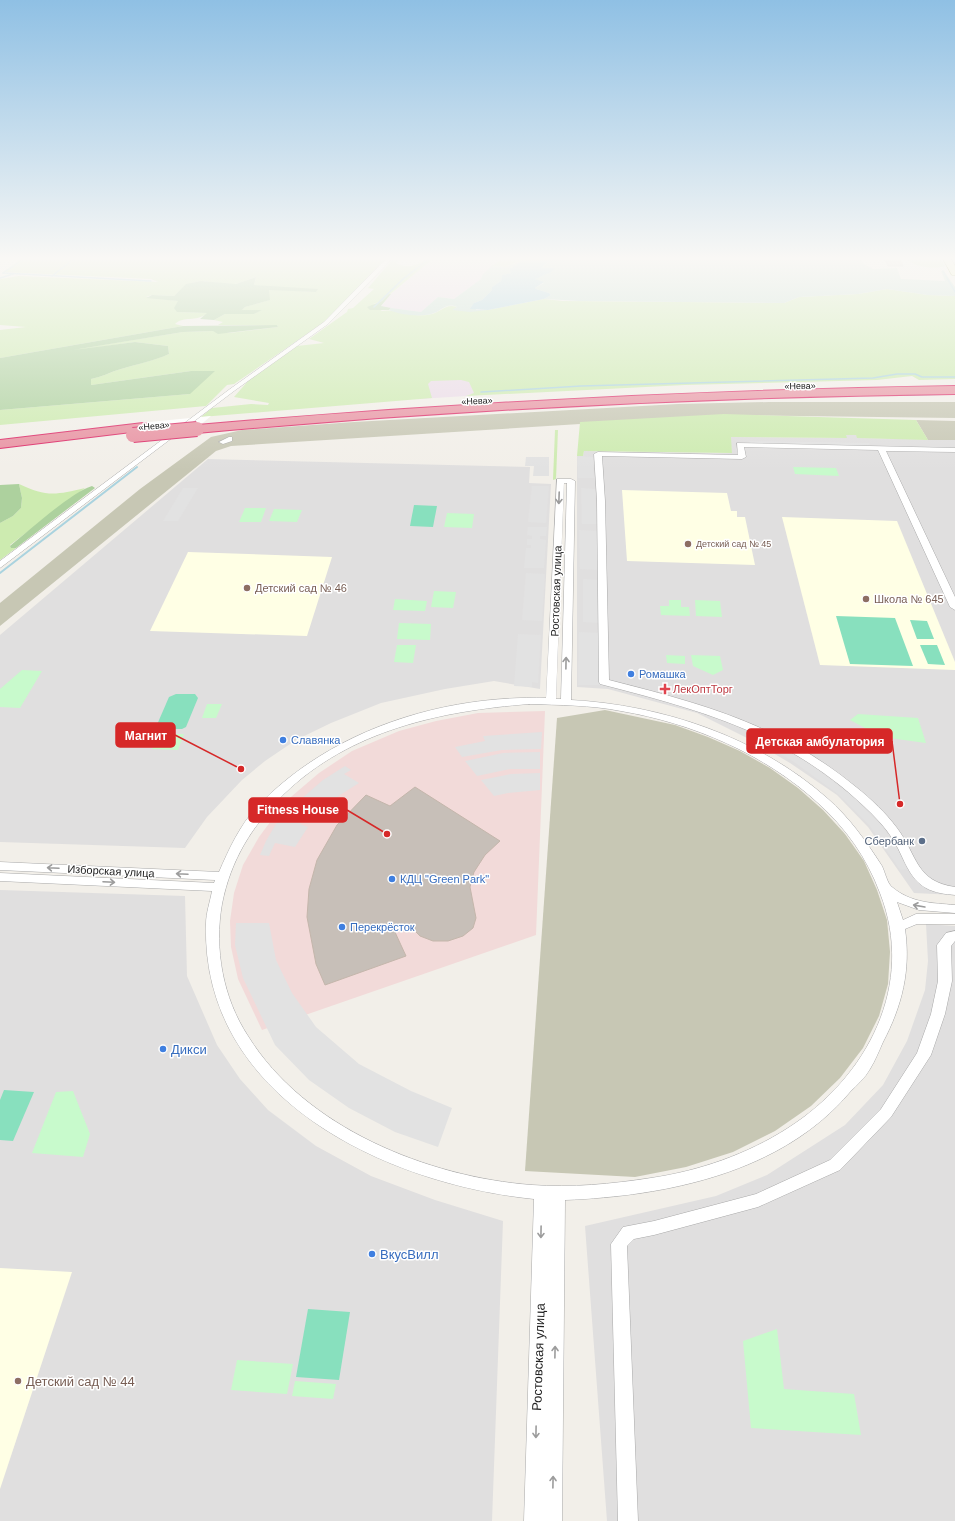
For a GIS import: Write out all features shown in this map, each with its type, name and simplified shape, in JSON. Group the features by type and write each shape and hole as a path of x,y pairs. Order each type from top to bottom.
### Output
{"highway":[{"name":"«Нева»","path":"0,444 399,405 689,389 955,383"},
{"name":"«Нева»","path":"202,425 692,395 955,390"},
{"name":"«Нева»","path":"0,451 138,431"}],"street":[{"path":"0,565 232,390 319,328"},
{"path":"955,450 740,445 742,458 598,454 601,501 604,682 719,714 775,736 821,764 869,805 894,833 921,879 930,886 955,890"},
{"path":"881,449 955,607"},
{"name":"Ростовская улица","path":"551,702 560,481 571,481 566,702"},
{"path":"507,702 566,702 624,708 681,722 736,744 772,763 820,798 847,826 870,856 895,912 898,927 900,973 894,1006 880,1040 860,1072 837,1097 798,1130 759,1153 713,1171 664,1184 611,1192 550,1193 488,1186 443,1176 386,1156 341,1133 303,1106 272,1078 244,1043 222,997 215,974 212,952 211,930 220,881 233,849 250,823 270,800 306,770 346,744 383,729 442,711 507,702"},
{"name":"Изборская улица","path":"0,866 220,881"},
{"name":"Изборская улица","path":"0,877 220,881"},
{"path":"886,890 908,904 919,907 955,908"},
{"path":"898,927 916,919 955,920"},
{"path":"628,1521 619,1244 629,1232 654,1228 758,1200 835,1165 886,1113 924,1056 938,1014 946,981 944,945 951,936 955,936"},
{"name":"Ростовская улица","path":"534,1521 550,1193"},
{"name":"Ростовская улица","path":"550,1193 552,1521"}],"shaded area":[{"path":"464,369 475,393 466,396 419,399 401,377"},
{"path":"769,402 955,402 955,418 724,415 231,446 216,451 0,626 0,603 140,489 211,437 242,430 354,422 678,404"},
{"path":"916,420 955,421 955,440 928,440"},
{"path":"845,435 856,435 858,438 955,440 955,895 914,893 868,827 837,795 790,763 749,739 697,713 608,689 577,687 577,456 583,456 584,451 732,453 730,437 846,438"},
{"path":"749,441 869,443 870,446 750,444"},
{"path":"577,456 593,457 594,478 578,478"},
{"path":"526,457 549,457 549,476 533,476 534,466 525,466"},
{"path":"208,459 530,467 529,483 551,484 540,689 494,681 445,689 381,703 331,723 296,740 265,761 242,780 207,817 185,848 0,842 0,635"},
{"path":"532,486 549,486 546,523 528,522"},
{"path":"183,488 198,488 178,521 163,521"},
{"path":"581,488 595,489 597,524 582,524"},
{"name":"Детский сад № 45","path":"622,490 727,493 731,511 737,511 737,517 745,517 755,565 627,561"},
{"name":"Школа № 645","path":"782,517 897,521 955,662 955,670 820,665"},
{"path":"528,527 547,527 546,536 540,536 540,539 546,540 544,568 524,568 526,548 531,548 531,545 527,545 527,539 532,539 532,536 527,535"},
{"path":"579,530 598,531 599,570 580,569"},
{"name":"Детский сад № 46","path":"188,552 332,557 307,636 150,631"},
{"path":"526,573 545,574 542,621 522,620"},
{"path":"583,579 600,580 601,623 583,622"},
{"path":"579,632 601,633 600,685 578,685"},
{"path":"518,634 541,635 538,683 532,682 532,687 514,686"},
{"path":"605,710 675,725 708,737 740,751 770,768 798,788 823,810 845,834 864,861 877,890 887,920 890,952 888,984 879,1016 863,1048 840,1078 811,1106 775,1131 733,1152 686,1167 635,1177 525,1171 557,718"},
{"path":"545,711 536,935 262,1030 238,979 231,947 230,921 234,893 243,865 259,837 285,802 319,773 352,751 399,731 436,721 478,713"},
{"path":"542,732 541,749 502,750 462,757 455,747 485,741 483,736"},
{"path":"764,739 806,761 852,796 879,823 894,842 908,869 900,870 870,826 838,794 794,762 760,742"},
{"path":"540,752 540,769 510,769 477,776 465,761 503,753"},
{"path":"345,766 351,770 344,774 359,783 340,795 324,809 315,806 300,824 308,827 295,847 275,843 269,856 260,855 276,824 292,807 323,780"},
{"path":"540,773 540,790 494,796 481,780 511,774"},
{"path":"0,890 185,896 187,976 217,1045 240,1079 268,1110 316,1146 371,1176 435,1200 503,1221 492,1521 0,1521"},
{"path":"236,923 269,923 276,960 292,993 316,1027 359,1064 411,1091 452,1108 438,1147 395,1132 349,1108 309,1080 275,1045 243,978 235,945"},
{"path":"926,924 955,926 955,1521 607,1521 585,1226 716,1196 767,1175 845,1125 883,1085 907,1041 925,990 928,961"},
{"name":"Детский сад № 44","path":"0,1268 72,1272 0,1489"}],"green space":[{"path":"18,328 172,328 0,358 0,330"},
{"path":"172,328 270,328 218,334 213,331 183,332 73,350 135,342 168,346 169,354 91,379 91,385 191,371 215,371 190,394 0,410 0,358"},
{"path":"270,328 316,328 234,384 227,385 206,406 0,425 0,410 190,394 191,371 91,385 91,379 169,354 168,346 135,342 71,351 183,332 213,331 229,333"},
{"path":"325,328 955,328 955,379 919,380 912,376 877,380 685,385 466,396 474,393 469,382 461,380 431,381 428,384 432,398 201,417 212,408 251,404 268,405 269,403 234,397 248,381 297,346 324,343 309,339"},
{"path":"724,414 916,420 928,440 857,438 856,435 846,435 847,438 731,437 732,453 584,451 583,456 577,456 580,422"},
{"path":"555,430 558,430 556,479 553,480"},
{"path":"793,467 836,468 839,476 795,474"},
{"path":"19,484 37,491 51,494 85,488 10,545 11,548 16,548 0,560 0,523 13,516 21,508 22,498"},
{"path":"19,484 22,498 21,508 13,516 0,523 0,485"},
{"path":"92,486 95,488 16,548 11,548 10,546 62,504 83,490"},
{"path":"414,505 437,506 433,527 410,526"},
{"path":"245,508 266,508 261,522 239,522"},
{"path":"274,509 302,510 297,522 269,521"},
{"path":"447,513 474,514 472,528 444,527"},
{"path":"434,591 456,592 453,608 431,607"},
{"path":"395,599 427,601 425,611 393,610"},
{"path":"669,600 681,600 681,607 689,607 690,616 661,615 660,606 669,606"},
{"path":"695,600 720,601 722,617 696,616"},
{"path":"836,616 895,618 913,666 850,664"},
{"path":"910,620 927,621 934,639 917,639"},
{"path":"399,623 431,624 430,640 397,639"},
{"path":"397,645 416,645 413,663 394,662"},
{"path":"920,645 937,645 945,665 928,664"},
{"path":"666,655 685,656 685,664 667,663"},
{"path":"691,655 720,656 723,670 713,675 693,666"},
{"path":"22,670 42,671 20,708 0,707 0,689"},
{"path":"176,694 195,694 198,698 186,727 182,729 160,729 156,727 169,697"},
{"path":"207,704 222,704 216,718 202,718"},
{"path":"858,714 918,718 926,743 882,737 850,720"},
{"path":"159,734 184,734 178,750 152,749"},
{"path":"4,1090 34,1092 13,1141 0,1140 0,1100"},
{"path":"73,1091 90,1134 83,1157 32,1153 56,1092"},
{"path":"308,1309 350,1312 339,1380 296,1377"},
{"path":"777,1329 784,1389 854,1394 861,1435 751,1428 743,1341"},
{"path":"237,1360 293,1364 287,1394 231,1390"},
{"path":"295,1381 336,1384 333,1399 292,1396"}],"pier":[{"path":"211,416 191,433 127,440 149,422"}],"building":[{"name":"КДЦ \"Green Park\"","path":"415,787 500,841 485,855 474,872 470,887 476,918 473,928 463,936 448,941 433,941 420,936 411,927 394,930 406,956 325,985 316,964 307,917 309,889 317,860 337,825 366,795 390,806"}],"waterway":[{"path":"481,392 581,386 873,378 897,374 915,374 922,377 955,377"},
{"path":"907,395 955,394"},
{"path":"0,573 137,467"}],"place":[{"name":"Детский сад № 45","path":"688,544"},
{"name":"Детский сад № 46","path":"247,588"},
{"name":"Школа № 645","path":"866,599"},
{"name":"Ромашка","path":"631,674"},
{"name":"ЛекОптТорг","path":"665,689"},
{"name":"Славянка","path":"283,740"},
{"name":"Магнит","path":"241,769"},
{"name":"Детская амбулатория","path":"900,804"},
{"name":"Fitness House","path":"387,834"},
{"name":"Сбербанк","path":"922,841"},
{"name":"КДЦ \"Green Park\"","path":"392,879"},
{"name":"Перекрёсток","path":"342,927"},
{"name":"Дикси","path":"163,1049"},
{"name":"ВкусВилл","path":"372,1254"},
{"name":"Детский сад № 44","path":"18,1381"}]}
